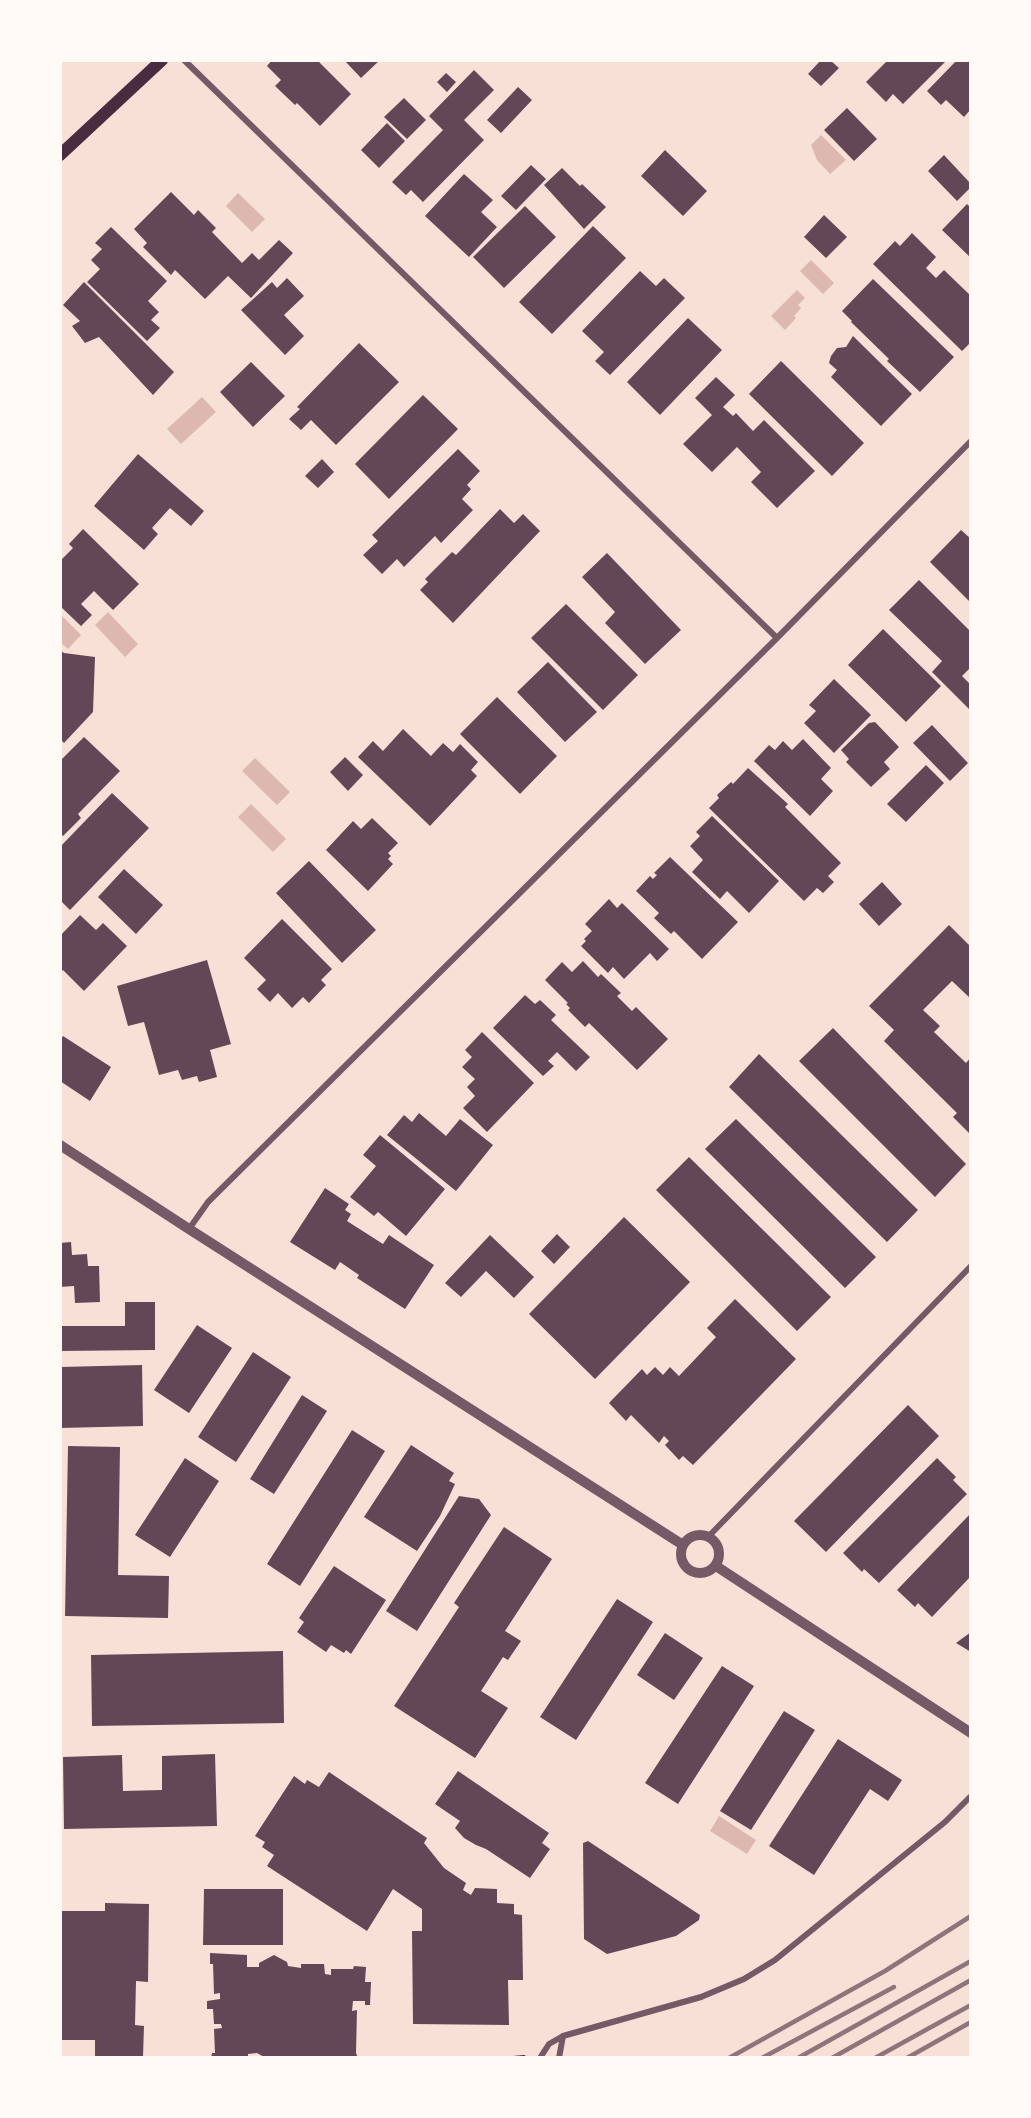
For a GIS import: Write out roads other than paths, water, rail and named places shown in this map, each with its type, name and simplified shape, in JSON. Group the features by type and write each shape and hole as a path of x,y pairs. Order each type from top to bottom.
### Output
{"main road":[{"path":"60,155 162,60"}],"street":[{"path":"184,60 777,638"},
{"path":"189,1229 208,1202 777,638 971,441"},
{"path":"60,1145 683,1545"},
{"path":"708,1536 971,1266"},
{"path":"697,1535 708,1536 719,1549 716,1566 705,1573 687,1569 681,1558 683,1545 697,1535"},
{"path":"716,1566 971,1733"},
{"path":"540,2058 549,2044 563,2036 701,1997 744,1979 775,1960 945,1822 971,1796"},
{"path":"559,2058 563,2036"}],"railway":[{"path":"729,2058 885,1971 971,1916"},
{"path":"798,2058 971,1961"},
{"path":"832,2058 971,1980"},
{"path":"762,2058 894,1987"},
{"path":"875,2058 971,2005"},
{"path":"907,2058 971,2022"}]}
